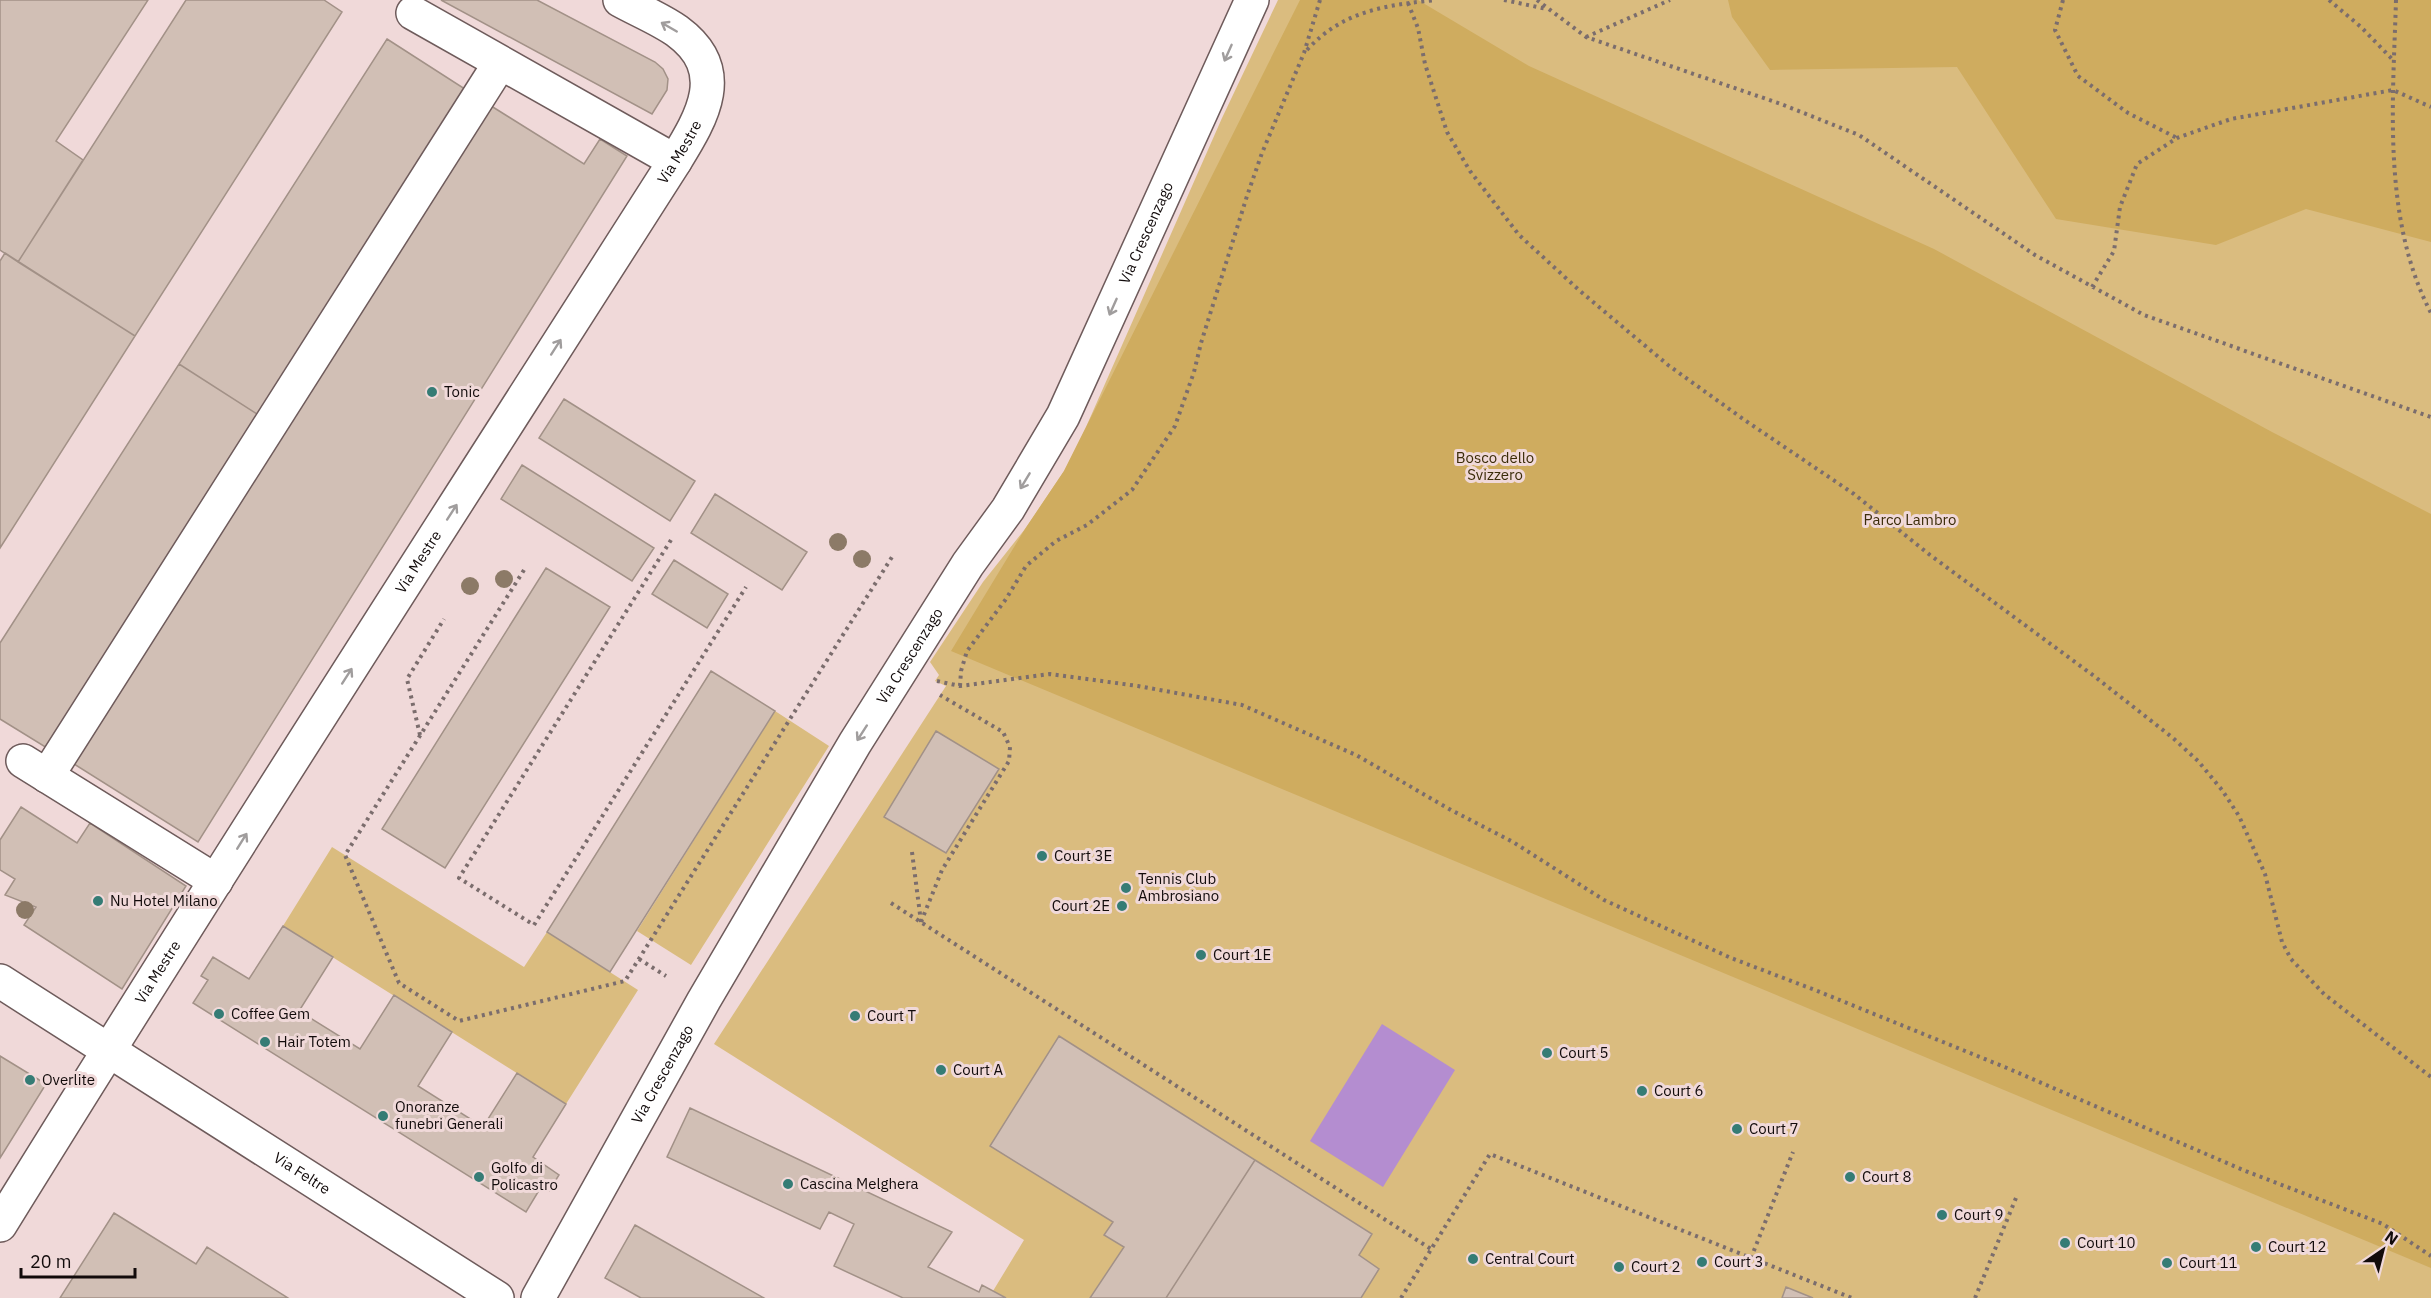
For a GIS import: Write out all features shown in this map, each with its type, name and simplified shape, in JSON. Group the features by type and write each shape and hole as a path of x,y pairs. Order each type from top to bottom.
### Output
{"street":[{"name":"Via Mestre","path":"109,1049 675,161 698,121 709,91 706,67 693,45 676,31 620,0"},
{"name":"Via Crescenzago","path":"538,1298 704,1000 855,743 968,564 1008,509 1063,416 1252,0"},
{"path":"412,13 675,161"},
{"path":"216,881 35,768 500,63"},
{"name":"Via Feltre","path":"0,981 497,1298"},
{"path":"0,1225 109,1049"}],"path":[{"path":"960,686 961,671 967,651 1006,599 1026,566 1056,541 1087,525 1131,490 1175,426 1194,372 1247,195 1304,53 1320,0"},
{"path":"1304,53 1341,21 1374,10 1436,0"},
{"path":"1504,0 1550,10"},
{"path":"1537,0 1586,37 1781,104 1859,135 2035,255 2144,315 2431,417"},
{"path":"1586,37 1670,0"},
{"path":"2063,0 2055,30 2078,76 2128,113 2177,138"},
{"path":"2329,0 2361,27 2394,61"},
{"path":"2396,0 2393,148 2402,227 2422,296 2431,313"},
{"path":"1408,3 1418,28 1425,64 1447,132 1470,171 1519,235 1574,286 1668,365 1854,494 1930,555 2094,675 2173,738 2204,768 2239,816 2265,874 2282,942 2291,959 2324,994 2431,1077"},
{"path":"2092,287 2114,251 2120,207 2137,164 2177,138 2231,119 2393,90 2431,107"},
{"path":"671,540 459,878 534,925 746,587"},
{"path":"524,570 345,855 399,983 459,1021 625,981 892,556"},
{"path":"420,736 407,678 444,619"},
{"path":"896,680 927,678 960,686 1050,674 1242,705 1356,754 1451,810 1513,842 1604,900 1731,958 1890,1020 2243,1170 2383,1224 2431,1256"},
{"path":"921,922 942,870 1009,761 1010,747 1003,732 940,695"},
{"path":"912,852 921,922"},
{"path":"891,903 1431,1249"},
{"path":"639,959 666,976"},
{"path":"1751,1258 1793,1152"},
{"path":"1401,1298 1490,1154 1852,1298"},
{"path":"1975,1298 2016,1198"}],"green space":[{"name":"Parco Lambro","path":"1278,0 2431,0 2431,1298 1006,1298 993,1291 1024,1240 714,1044 946,686 935,681 939,675 930,662 983,582 1025,529 1064,471 1086,427 1222,118"},
{"name":"Bosco dello Svizzero","path":"1300,0 1418,0 1529,66 1934,249 2272,432 2431,514 2431,1268 951,651 1025,529 1064,471"},
{"path":"1728,0 2431,0 2431,242 2306,209 2216,245 2056,219 1957,67 1770,70 1732,17"},
{"path":"775,711 829,746 691,965 637,931"},
{"path":"332,847 524,967 547,932 638,990 566,1104 283,926"}],"shaded area":[{"path":"1382,1024 1455,1070 1383,1187 1310,1141"}],"building":[{"path":"0,0 148,0 56,141 83,160 18,262 0,250"},
{"path":"186,0 324,0 342,12 135,336 18,262"},
{"path":"441,0 537,0 655,62 663,69 668,79 667,90 652,114"},
{"path":"387,39 468,91 260,416 179,364"},
{"path":"488,104 584,164 600,139 627,156 198,842 74,764"},
{"path":"5,253 135,336 0,548 0,261"},
{"path":"179,364 260,416 47,748 0,719 0,643"},
{"path":"564,399 695,481 670,521 539,438"},
{"path":"522,465 654,548 632,581 501,499"},
{"path":"715,494 807,552 782,590 691,533"},
{"path":"674,560 728,594 707,628 652,594"},
{"path":"546,568 610,607 445,868 382,829"},
{"path":"711,671 775,711 610,972 547,932"},
{"path":"936,731 999,769 946,853 884,817"},
{"name":"Nu Hotel Milano","path":"21,807 77,843 90,823 186,886 122,989 24,925 36,907 5,895 15,879 0,870 0,840"},
{"path":"283,926 333,957 299,1011 360,1049 394,995 452,1032 418,1086 483,1127 517,1073 566,1104 533,1157 559,1175 549,1191 541,1187 526,1212 193,1003 208,980 201,976 213,957 249,979"},
{"path":"1059,1036 1255,1160 1166,1298 1090,1298 1124,1247 1104,1235 1113,1222 990,1146"},
{"path":"0,1056 46,1084 0,1158"},
{"name":"Cascina Melghera","path":"690,1108 952,1232 928,1267 979,1292 982,1285 1006,1298 903,1298 834,1266 854,1224 829,1212 820,1229 667,1157"},
{"path":"1255,1160 1372,1234 1359,1255 1379,1269 1361,1298 1166,1298"},
{"path":"114,1213 196,1264 207,1247 288,1298 60,1298"},
{"path":"635,1225 764,1298 641,1298 605,1278"},
{"path":"1786,1287 1813,1298 1782,1298"}],"place":[{"name":"Tonic","path":"432,392"},
{"name":"Court 3E","path":"1042,856"},
{"name":"Tennis Club Ambrosiano","path":"1126,888"},
{"name":"Nu Hotel Milano","path":"98,901"},
{"name":"Court 2E","path":"1122,906"},
{"name":"Court 1E","path":"1201,955"},
{"name":"Coffee Gem","path":"219,1014"},
{"name":"Court T","path":"855,1016"},
{"name":"Hair Totem","path":"265,1042"},
{"name":"Court 5","path":"1547,1053"},
{"name":"Court A","path":"941,1070"},
{"name":"Overlite","path":"30,1080"},
{"name":"Court 6","path":"1642,1091"},
{"name":"Onoranze funebri Generali","path":"383,1116"},
{"name":"Court 7","path":"1737,1129"},
{"name":"Golfo di Policastro","path":"479,1177"},
{"name":"Court 8","path":"1850,1177"},
{"name":"Cascina Melghera","path":"788,1184"},
{"name":"Court 9","path":"1942,1215"},
{"name":"Court 10","path":"2065,1243"},
{"name":"Court 12","path":"2256,1247"},
{"name":"Central Court","path":"1473,1259"},
{"name":"Court 3","path":"1702,1262"},
{"name":"Court 11","path":"2167,1263"},
{"name":"Court 2","path":"1619,1267"}]}
